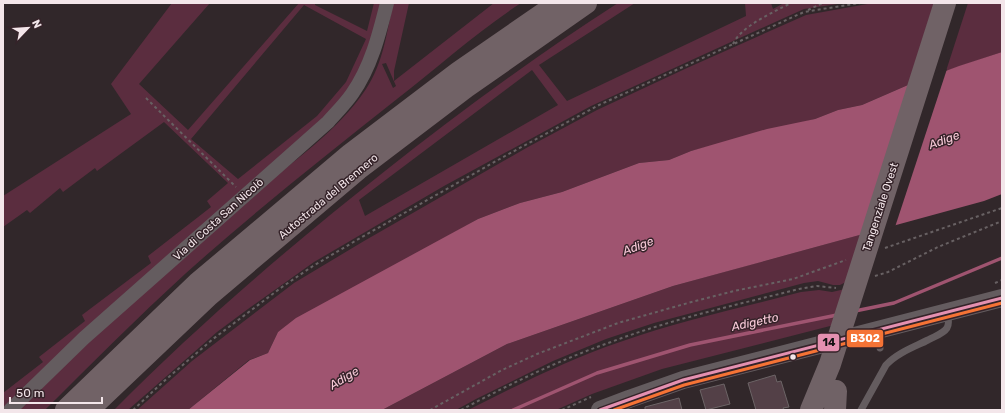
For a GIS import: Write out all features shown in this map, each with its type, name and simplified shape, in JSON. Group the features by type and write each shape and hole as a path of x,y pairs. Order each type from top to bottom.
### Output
{"highway":[{"name":"Autostrada del Brennero","path":"66,410 198,283 351,154 459,72 559,3"},
{"name":"Autostrada del Brennero","path":"88,410 209,295 358,169 466,87 586,3"},
{"name":"Tangenziale Ovest","path":"833,404 837,366 945,3"},
{"name":"Tangenziale Ovest","path":"811,410 837,366 959,3"}],"street":[{"name":"Via di Costa San Nicolò","path":"10,410 84,338 328,122 352,95 367,69 379,38 387,3"},
{"path":"600,410 628,404 683,380 879,340 947,313 1002,298"}],"lane":[{"path":"862,410 886,366 902,353 942,333 948,327 949,321 947,313"}],"path":[{"path":"733,44 740,33 791,3"},
{"path":"133,410 213,339 252,309 313,266 498,160 599,105 823,3"},
{"path":"804,12 860,3"},
{"path":"146,98 245,196"},
{"path":"885,248 1002,208"},
{"path":"874,277 888,272 938,247 1002,221"},
{"path":"430,410 523,360 618,323 734,291 793,279 848,259"},
{"path":"461,410 548,367 612,341 642,331 799,289 817,286 838,288"}],"shaded area":[{"path":"172,3 210,3 139,84 188,130 299,3 315,3 315,5 367,31 374,3 383,3 371,49 345,98 6,410 3,410 3,393 43,362 39,357 85,321 82,315 151,263 148,256 211,207 207,201 228,183 164,122 97,171 95,168 63,192 60,188 30,213 27,210 3,227 3,196 131,114 111,84","holes":["304,5 366,39 346,82 317,116 238,179 191,139"]},
{"path":"393,3 409,3 394,71 394,81 494,3 521,3 458,50 316,163 237,229 149,307 45,410 19,410 138,296 264,186 327,134 341,120 366,89 377,69 384,48","holes":["386,63 396,86 393,88 382,64"]},
{"path":"618,3 635,3 539,65 567,101 746,16 745,3 771,3 773,9 784,3 844,3 804,9 591,106 444,186 314,262 217,332 128,410 114,410 212,316 315,228 442,127 528,63","holes":["532,70 558,105 365,216 359,200"]},
{"path":"873,3 934,3 908,85 862,105 838,110 815,119 691,151 669,160 639,163 562,192 520,203 478,219 278,332 268,353 249,360 188,410 137,410 192,361 294,283 528,147 597,110 806,15"},
{"path":"968,3 1002,3 1002,52 946,71"},
{"path":"863,234 848,281 840,285 833,285 818,281 804,283 654,323 606,339 553,361 456,410 382,410 507,344 673,286"},
{"path":"845,289 834,325 662,369 592,394 556,410 468,410 562,365 642,334 801,292 819,290 832,292"}],"water":[{"name":"Adige","path":"1002,52 1002,194 984,201 673,286 507,344 382,410 188,410 250,360 268,353 278,332 296,318 478,219 520,203 562,192 639,163 669,160 691,151 767,129 815,119 838,110 862,105 908,85"}],"pier":[{"path":"947,69 895,227 862,236 909,82"}],"building":[{"path":"775,375 777,382 781,381 789,407 783,408 784,410 756,410 748,383"},
{"path":"724,384 730,404 706,410 700,390"},
{"path":"679,398 682,410 645,410 645,407"}],"waterway":[{"name":"Adigetto","path":"855,311 894,303 1002,258"},
{"name":"Adigetto","path":"513,410 597,373 690,345 837,315"}],"transit line":[{"name":"14","path":"600,410 683,380 1002,298"},
{"name":"B302","path":"614,410 684,385 1002,303"}]}
